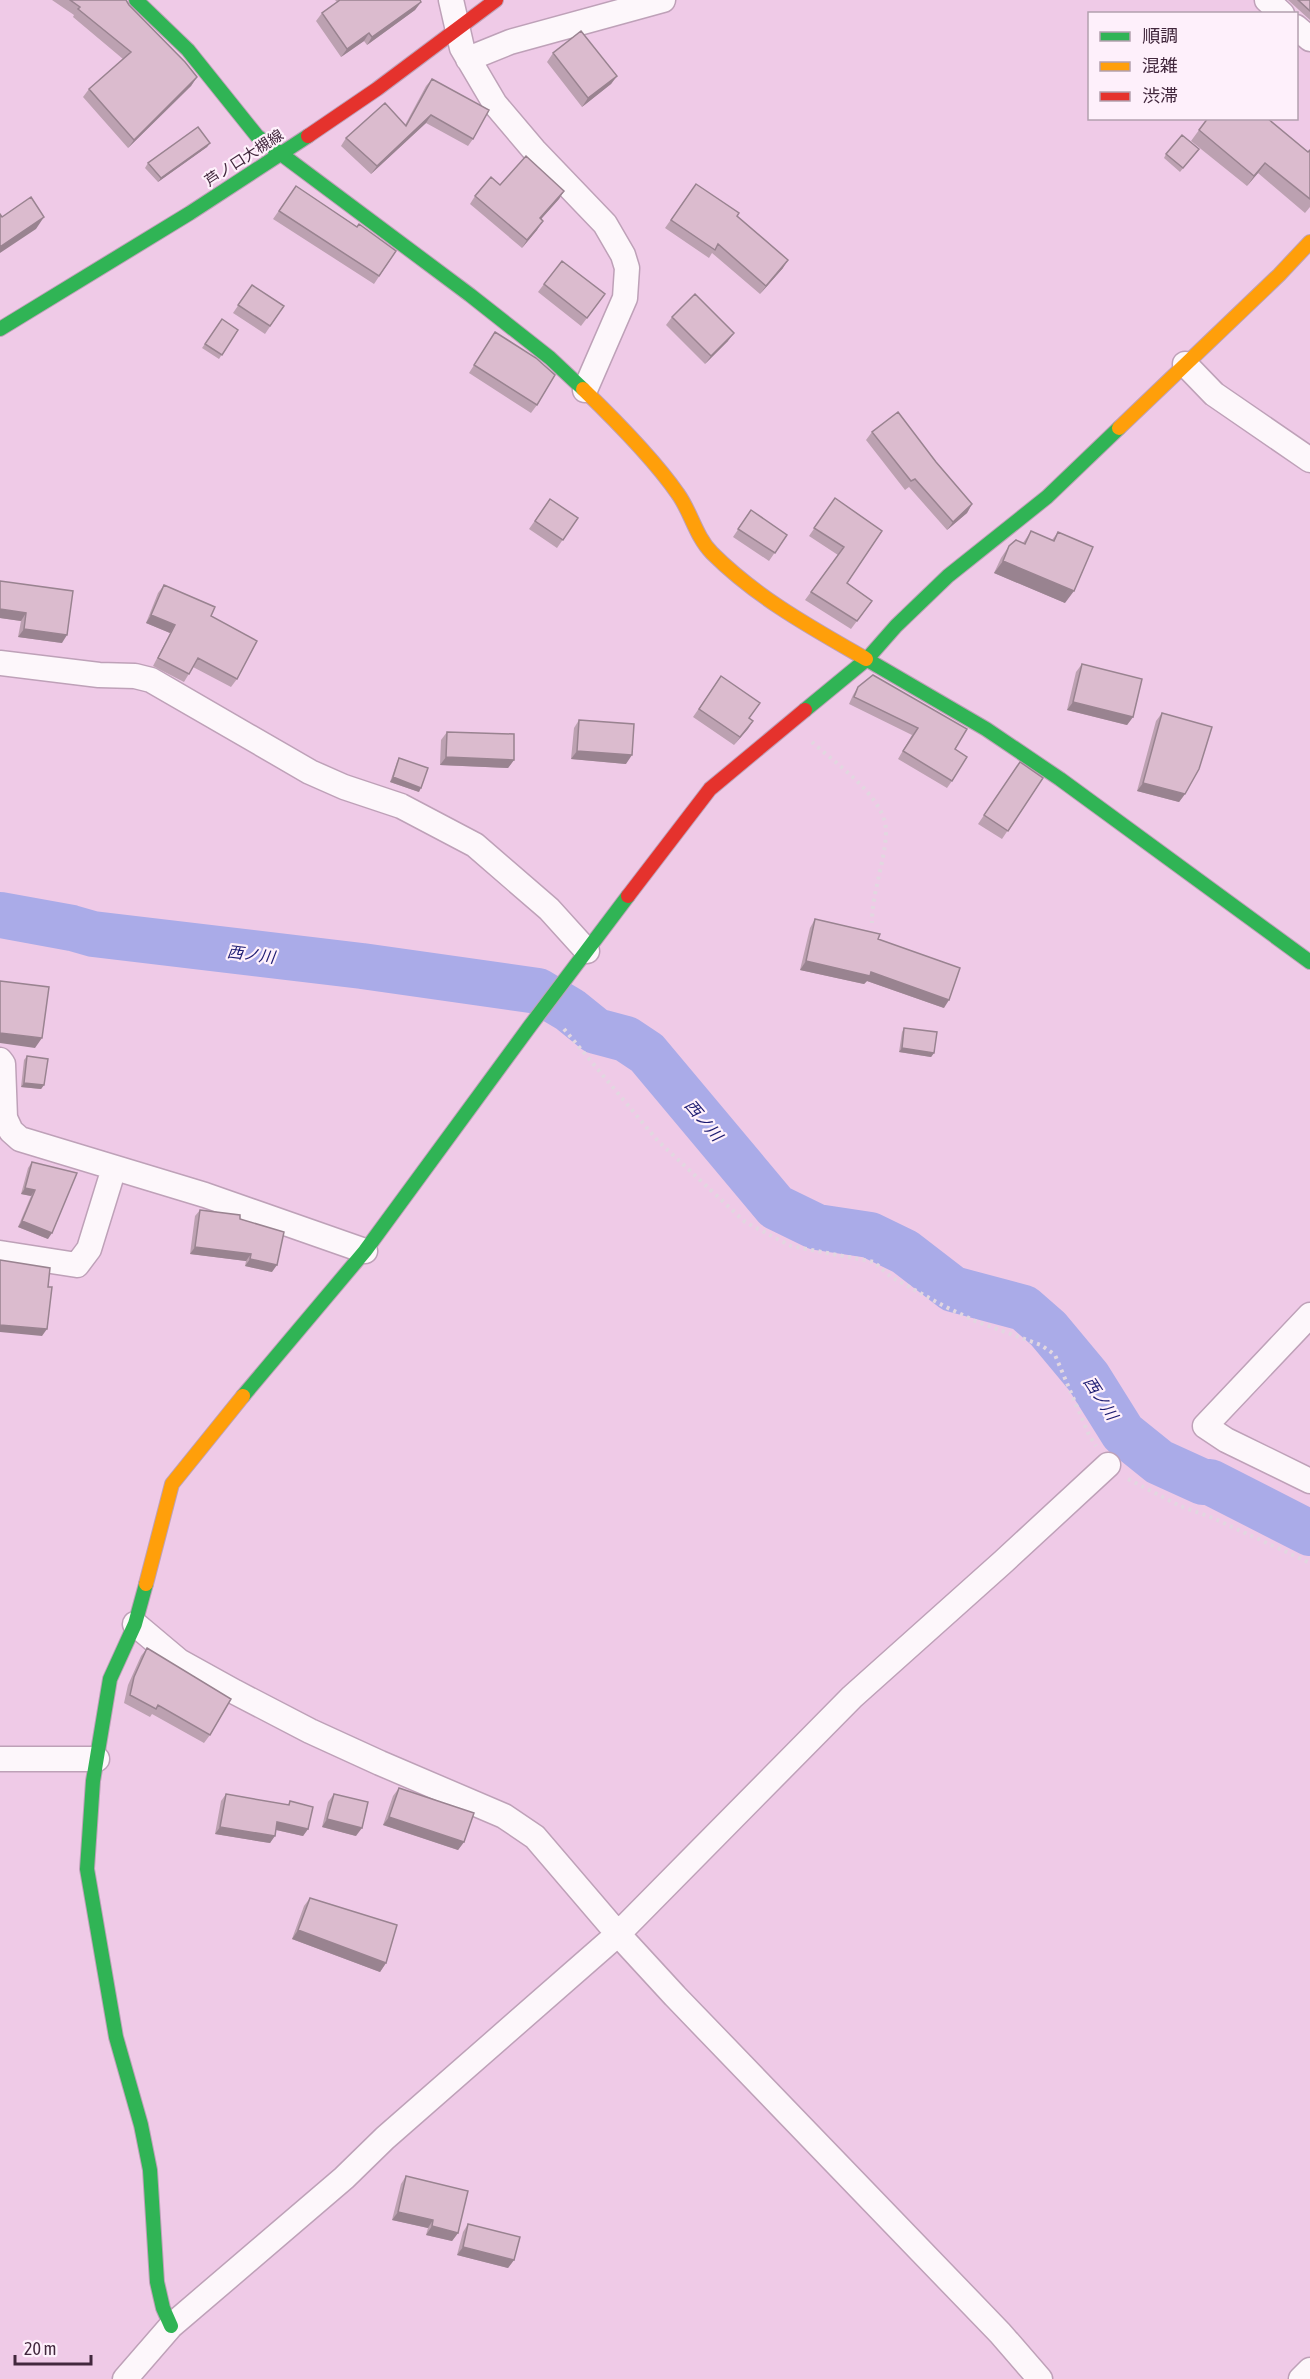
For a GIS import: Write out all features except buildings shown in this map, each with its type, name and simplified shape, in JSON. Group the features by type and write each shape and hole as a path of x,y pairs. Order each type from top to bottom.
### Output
{"street":[{"path":"136,0 188,50 257,136 479,302 550,358 585,390 665,476 680,496 697,531 711,552 781,610 986,729 1060,779 1310,962"},
{"path":"451,0 462,48 495,104 534,150 605,224 623,255 627,268 626,298 585,390"},
{"name":"芦ノ口大槻線","path":"0,329 282,153 458,30 495,0"},
{"path":"468,59 510,42 663,0"},
{"path":"1267,0 1280,12"},
{"path":"1298,29 1310,39"},
{"path":"171,2326 163,2308 157,2282 150,2170 141,2125 116,2037 87,1869 97,1759 110,1679 135,1624 172,1484 203,1443 365,1251 559,988 710,789 867,659 896,626 948,576 1047,496 1279,275 1310,242"},
{"path":"1185,364 1214,394 1310,460"},
{"path":"0,663 99,675 135,675 151,681 310,772 344,787 401,806 475,845 549,909 587,951"},
{"path":"0,1060 3,1064 6,1118 11,1131 20,1139 227,1203 365,1251"},
{"path":"0,1253 77,1265 89,1249 114,1168"},
{"path":"1310,1315 1205,1426 1226,1440 1310,1481"},
{"path":"125,2379 171,2326 344,2178 385,2138 618,1934 852,1697 1108,1465"},
{"path":"135,1624 179,1661 301,1726 380,1763 504,1816 535,1838 618,1934 1000,2333 1040,2379"},
{"path":"0,1759 97,1759"},
{"path":"1301,2379 1310,2370"}],"path":[{"path":"791,724 866,791 879,807 884,819 886,831 874,896 873,923"},
{"path":"545,1008 658,1141 746,1222 791,1246 874,1262 891,1277 944,1306 975,1321 1041,1346 1055,1355 1089,1435 1108,1465 1136,1484 1180,1506 1213,1518 1310,1563"}],"waterway":[{"name":"西ノ川","path":"0,915 93,934 362,966 538,991 570,1010 596,1031 626,1039 647,1053 776,1207 817,1227 870,1235 905,1252 953,1289 1024,1308 1048,1329 1088,1377 1123,1433 1159,1462 1203,1482 1210,1482 1310,1533"}],"traffic: fast":[{"path":"136,0 188,50 257,136 470,295 550,358 583,389"},
{"path":"0,329 190,213 308,136"},
{"path":"805,710 867,659 896,626 948,576 1047,497 1119,428"},
{"path":"866,659 986,729 1060,779 1310,962"},
{"path":"243,1396 365,1251 628,896"},
{"path":"146,1584 135,1624 110,1679 93,1781 87,1869 116,2037 141,2125 150,2170 157,2282 163,2308 171,2326"}],"traffic: slow":[{"path":"1119,428 1279,275 1310,242"},
{"path":"583,389 657,467 683,501 702,540 712,553 766,598 805,624 866,659"},
{"path":"146,1584 172,1484 243,1396"}],"traffic: jam":[{"path":"308,136 377,89 496,0"},
{"path":"628,896 710,789 805,710"}]}
